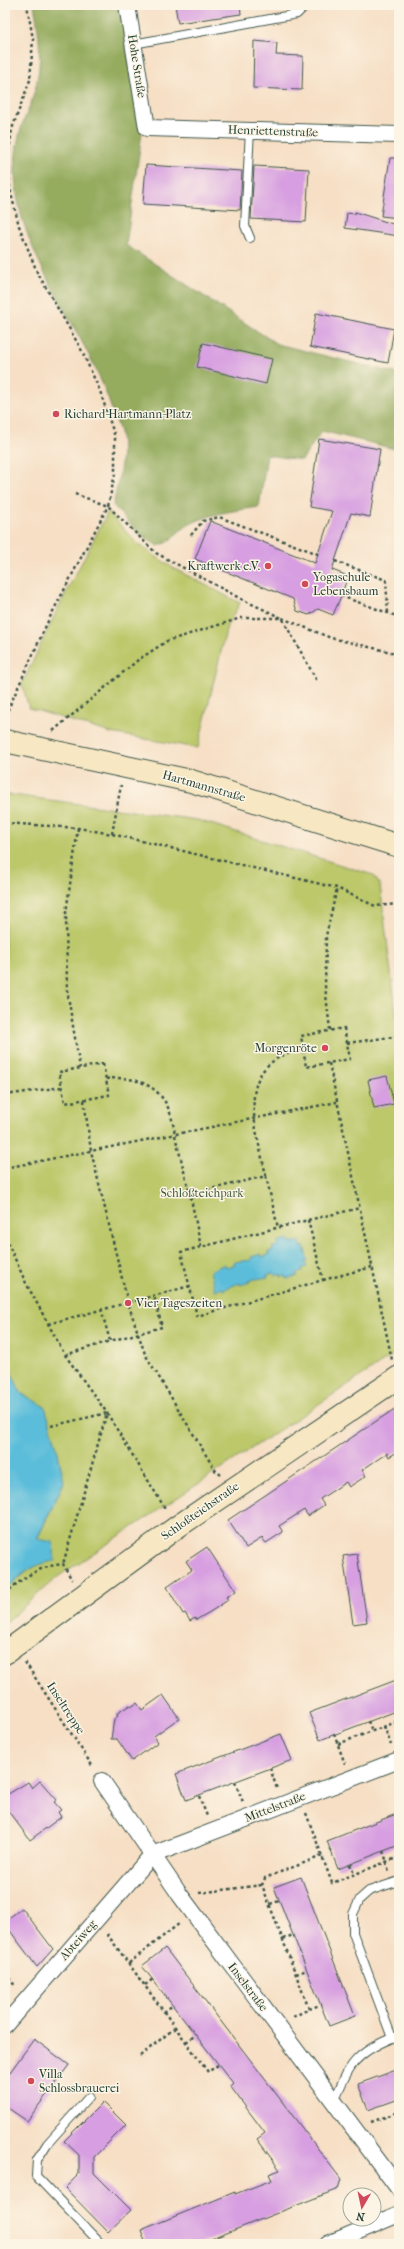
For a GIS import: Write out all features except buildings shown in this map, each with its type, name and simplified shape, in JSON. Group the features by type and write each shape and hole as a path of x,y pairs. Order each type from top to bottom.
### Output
{"main road":[{"name":"Hartmannstraße","path":"5,741 34,746 191,781 399,846"},
{"name":"Schloßteichstraße","path":"10,1649 81,1595 234,1487 398,1378"}],"street":[{"name":"Hohe Straße","path":"127,5 147,128"},
{"name":"Henriettenstraße","path":"147,128 399,135"},
{"name":"Mittelstraße","path":"152,1855 399,1760"},
{"name":"Inselstraße","path":"102,1781 193,1913 399,2189"},
{"name":"Abteiweg","path":"5,2026 152,1855"},
{"path":"328,2244 399,2214"}],"lane":[{"path":"133,44 297,14 306,5"},
{"path":"250,130 246,226 250,238"},
{"path":"334,2102 342,2081 356,2059 370,2047 396,2037 353,1933 353,1914 360,1899 369,1891 399,1881"},
{"path":"89,2097 47,2144 37,2160 36,2176 101,2244"}],"path":[{"path":"5,716 50,619 108,506 115,474 115,437 100,391 84,356 37,272 19,226 10,189 8,158 12,129 30,80 33,39 27,5"},
{"path":"75,494 108,506 156,553 243,600 331,638 399,654"},
{"path":"191,535 203,521 220,517 318,554"},
{"path":"335,560 386,580 388,612"},
{"path":"341,596 399,617"},
{"path":"34,746 138,660 167,641 241,618 282,618"},
{"path":"282,618 317,681"},
{"path":"112,834 124,766"},
{"path":"5,824 78,828 112,834 337,888 375,906 399,904"},
{"path":"78,828 66,913 67,990 80,1068"},
{"path":"330,1030 325,986 326,936 337,888"},
{"path":"344,1028 350,1059 306,1067 300,1036 330,1030 344,1028"},
{"path":"347,1043 399,1036"},
{"path":"278,1228 255,1118 253,1094 258,1079 268,1065 284,1055 303,1050"},
{"path":"329,1063 372,1267 398,1378"},
{"path":"103,1064 109,1095 65,1103 59,1072 80,1068 103,1064"},
{"path":"106,1079 121,1077 136,1079 151,1087 161,1096 169,1109 190,1194 201,1247"},
{"path":"5,1095 62,1087"},
{"path":"84,1100 91,1151 128,1302 145,1354 215,1470 234,1487"},
{"path":"5,1168 337,1102"},
{"path":"190,1194 266,1176"},
{"path":"360,1208 182,1252 197,1316 372,1267"},
{"path":"308,1220 323,1280"},
{"path":"5,1237 26,1283 65,1355 107,1413 177,1527"},
{"path":"48,1324 190,1286"},
{"path":"65,1355 162,1327 154,1296"},
{"path":"101,1309 110,1341"},
{"path":"51,1426 107,1413"},
{"path":"81,1595 63,1564 107,1413"},
{"path":"5,1594 36,1570 50,1565 63,1564"},
{"name":"Inseltreppe","path":"10,1649 102,1781"},
{"path":"368,1721 372,1731"},
{"path":"338,1744 399,1721"},
{"path":"334,1734 351,1778"},
{"path":"270,1768 271,1772"},
{"path":"199,1796 213,1831"},
{"path":"300,1797 332,1883 387,1863 399,1857"},
{"path":"383,1851 387,1863"},
{"path":"309,2009 262,1885 265,1878 322,1856"},
{"path":"350,1864 354,1874"},
{"path":"180,1895 262,1885"},
{"path":"270,1904 279,1900"},
{"path":"129,1963 193,1913"},
{"path":"97,1919 208,2072 218,2065"},
{"path":"283,1939 293,1935"},
{"path":"296,1974 307,1970"},
{"path":"145,1985 153,1979"},
{"path":"164,2012 173,2005"},
{"path":"276,2024 320,2005"},
{"path":"140,2056 176,2027"},
{"path":"186,2042 196,2035"},
{"path":"354,2129 399,2112"}],"green space":[{"path":"34,5 119,5 142,133 126,245 277,344 399,374 399,450 322,431 302,460 267,455 259,507 218,514 198,520 181,530 169,541 158,546 138,533 113,505 119,480 122,453 119,429 103,385 32,246 23,221 16,188 15,165 17,143 34,95 40,58 39,36"},
{"path":"108,512 138,544 173,568 240,603 227,626 198,748 111,733 29,708 22,684 59,606"},
{"name":"Schloßteichpark","path":"5,794 198,820 373,875 380,885 399,1036 399,1351 56,1578 5,1623 5,1591 18,1578 40,1563 37,1540 64,1482 56,1444 45,1407 21,1393 5,1359"}],"water":[{"path":"289,1239 289,1242 300,1242 301,1247 304,1246 308,1261 305,1262 307,1267 302,1268 303,1271 297,1273 298,1276 287,1279 286,1276 281,1277 280,1274 275,1276 274,1273 267,1275 268,1277 250,1280 250,1282 240,1285 239,1283 223,1290 222,1288 215,1290 210,1271 225,1264 226,1267 234,1265 234,1262 252,1260 251,1257 261,1254 262,1257 269,1255 268,1252 273,1250 272,1247 278,1246 277,1242"},
{"path":"5,1359 21,1393 45,1407 56,1444 64,1482 37,1539 53,1542 55,1561 33,1567 5,1591"}],"place":[{"name":"Richard-Hartmann-Platz","path":"56,414"},
{"name":"Kraftwerk e.V.","path":"268,566"},
{"name":"Yogaschule Lebensbaum","path":"305,584"},
{"name":"Morgenröte","path":"325,1048"},
{"name":"Vier Tageszeiten","path":"128,1303"},
{"name":"Villa Schlossbrauerei","path":"31,2081"}]}
